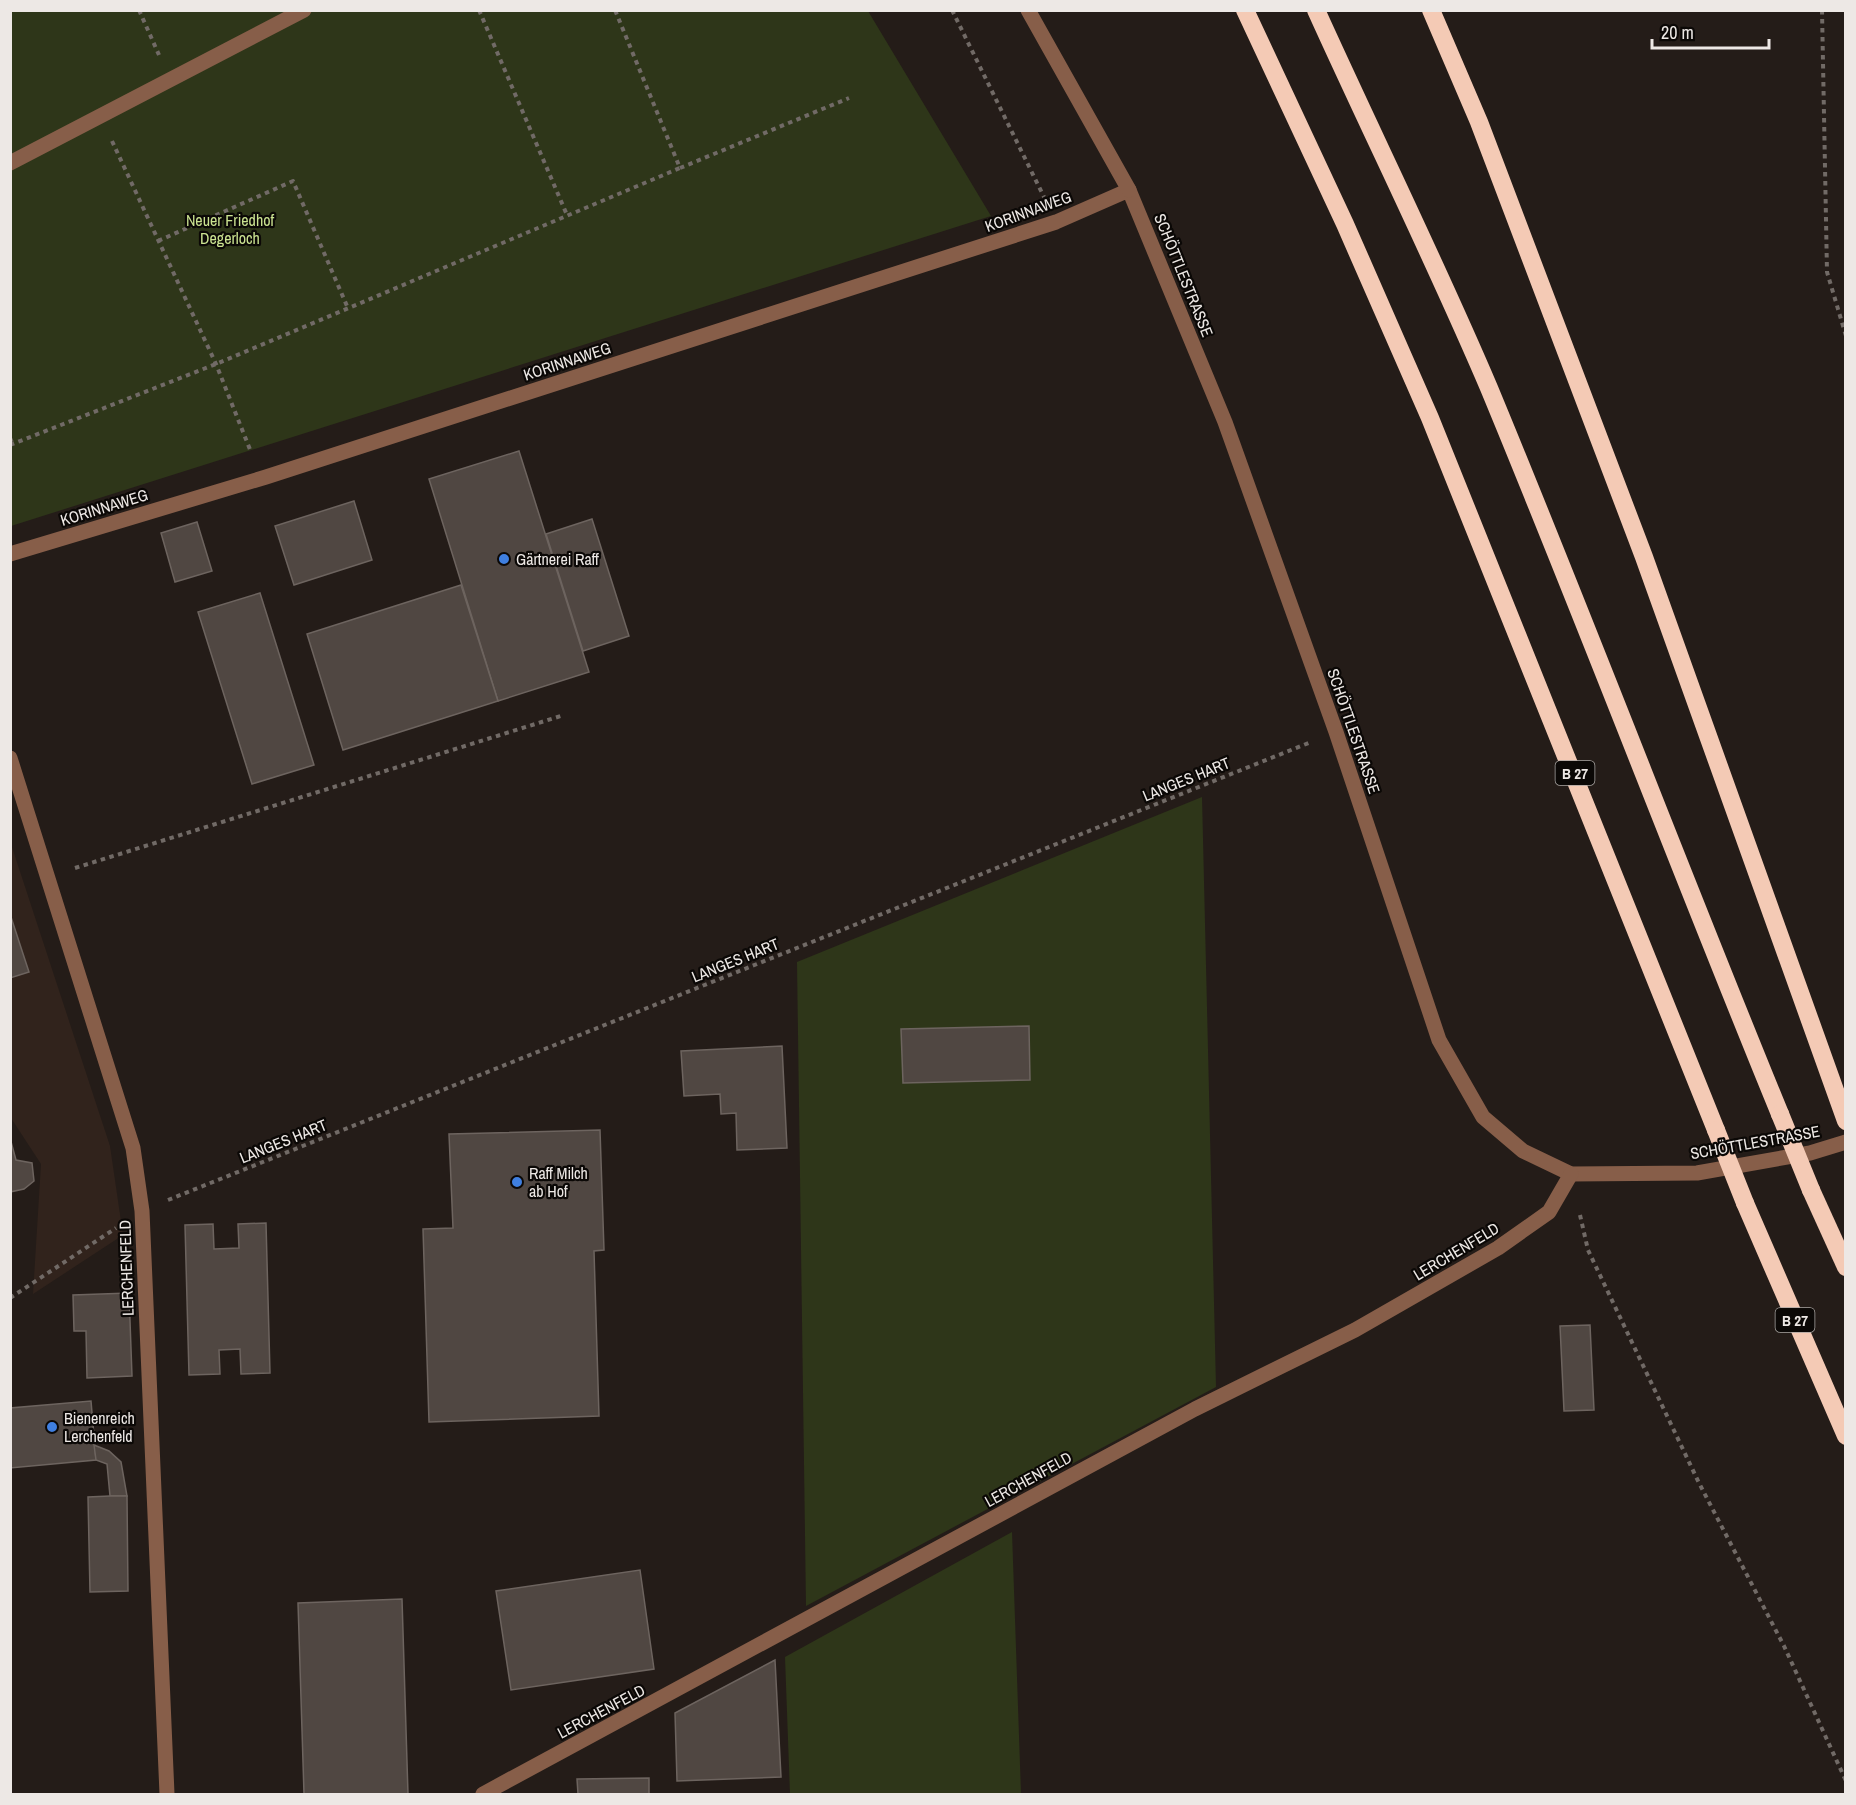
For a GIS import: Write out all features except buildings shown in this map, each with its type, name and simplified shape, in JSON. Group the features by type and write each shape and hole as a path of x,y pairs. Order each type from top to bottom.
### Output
{"highway":[{"name":"B 27","path":"1245,10 1345,224 1430,418 1745,1203 1845,1436"},
{"path":"1316,10 1487,384 1633,740 1698,914 1845,1267"},
{"path":"1431,10 1479,122 1644,557 1843,1114"}],"street":[{"path":"10,163 304,10"},
{"name":"SCHÖTTLESTRASSE","path":"1028,10 1129,190 1225,422 1336,732 1439,1040 1483,1117 1522,1150 1571,1174 1697,1173 1810,1153 1845,1142"},
{"name":"KORINNAWEG","path":"10,554 266,477 1056,222 1129,190"},
{"name":"LERCHENFELD","path":"10,758 133,1148 142,1211 167,1794"},
{"name":"LERCHENFELD","path":"483,1794 1195,1408 1354,1330 1488,1254 1549,1212 1571,1174"}],"path":[{"path":"139,10 170,80"},
{"path":"478,10 567,215"},
{"path":"615,10 680,168"},
{"path":"952,10 1056,222"},
{"path":"1822,10 1827,272 1845,336"},
{"path":"10,438 12,445 216,364 347,306 849,98"},
{"path":"100,116 216,364 251,452 266,477"},
{"path":"158,241 293,181 347,306"},
{"path":"48,876 564,715"},
{"name":"LANGES HART","path":"10,1298 142,1211 1336,732"},
{"path":"1571,1174 1588,1250 1699,1483 1784,1646 1845,1781"}],"shaded area":[{"path":"10,841 110,1146 123,1235 33,1294 41,1164 11,1118"}],"green space":[{"name":"Neuer Friedhof Degerloch","path":"11,11 868,11 991,216 11,526"},
{"path":"1202,797 1216,1387 806,1606 797,962"},
{"path":"1012,1532 1021,1794 790,1794 785,1657"}],"place":[{"name":"Gärtnerei Raff","path":"504,559"},
{"name":"Raff Milch ab Hof","path":"517,1182"},
{"name":"Bienenreich Lerchenfeld","path":"52,1427"}]}
